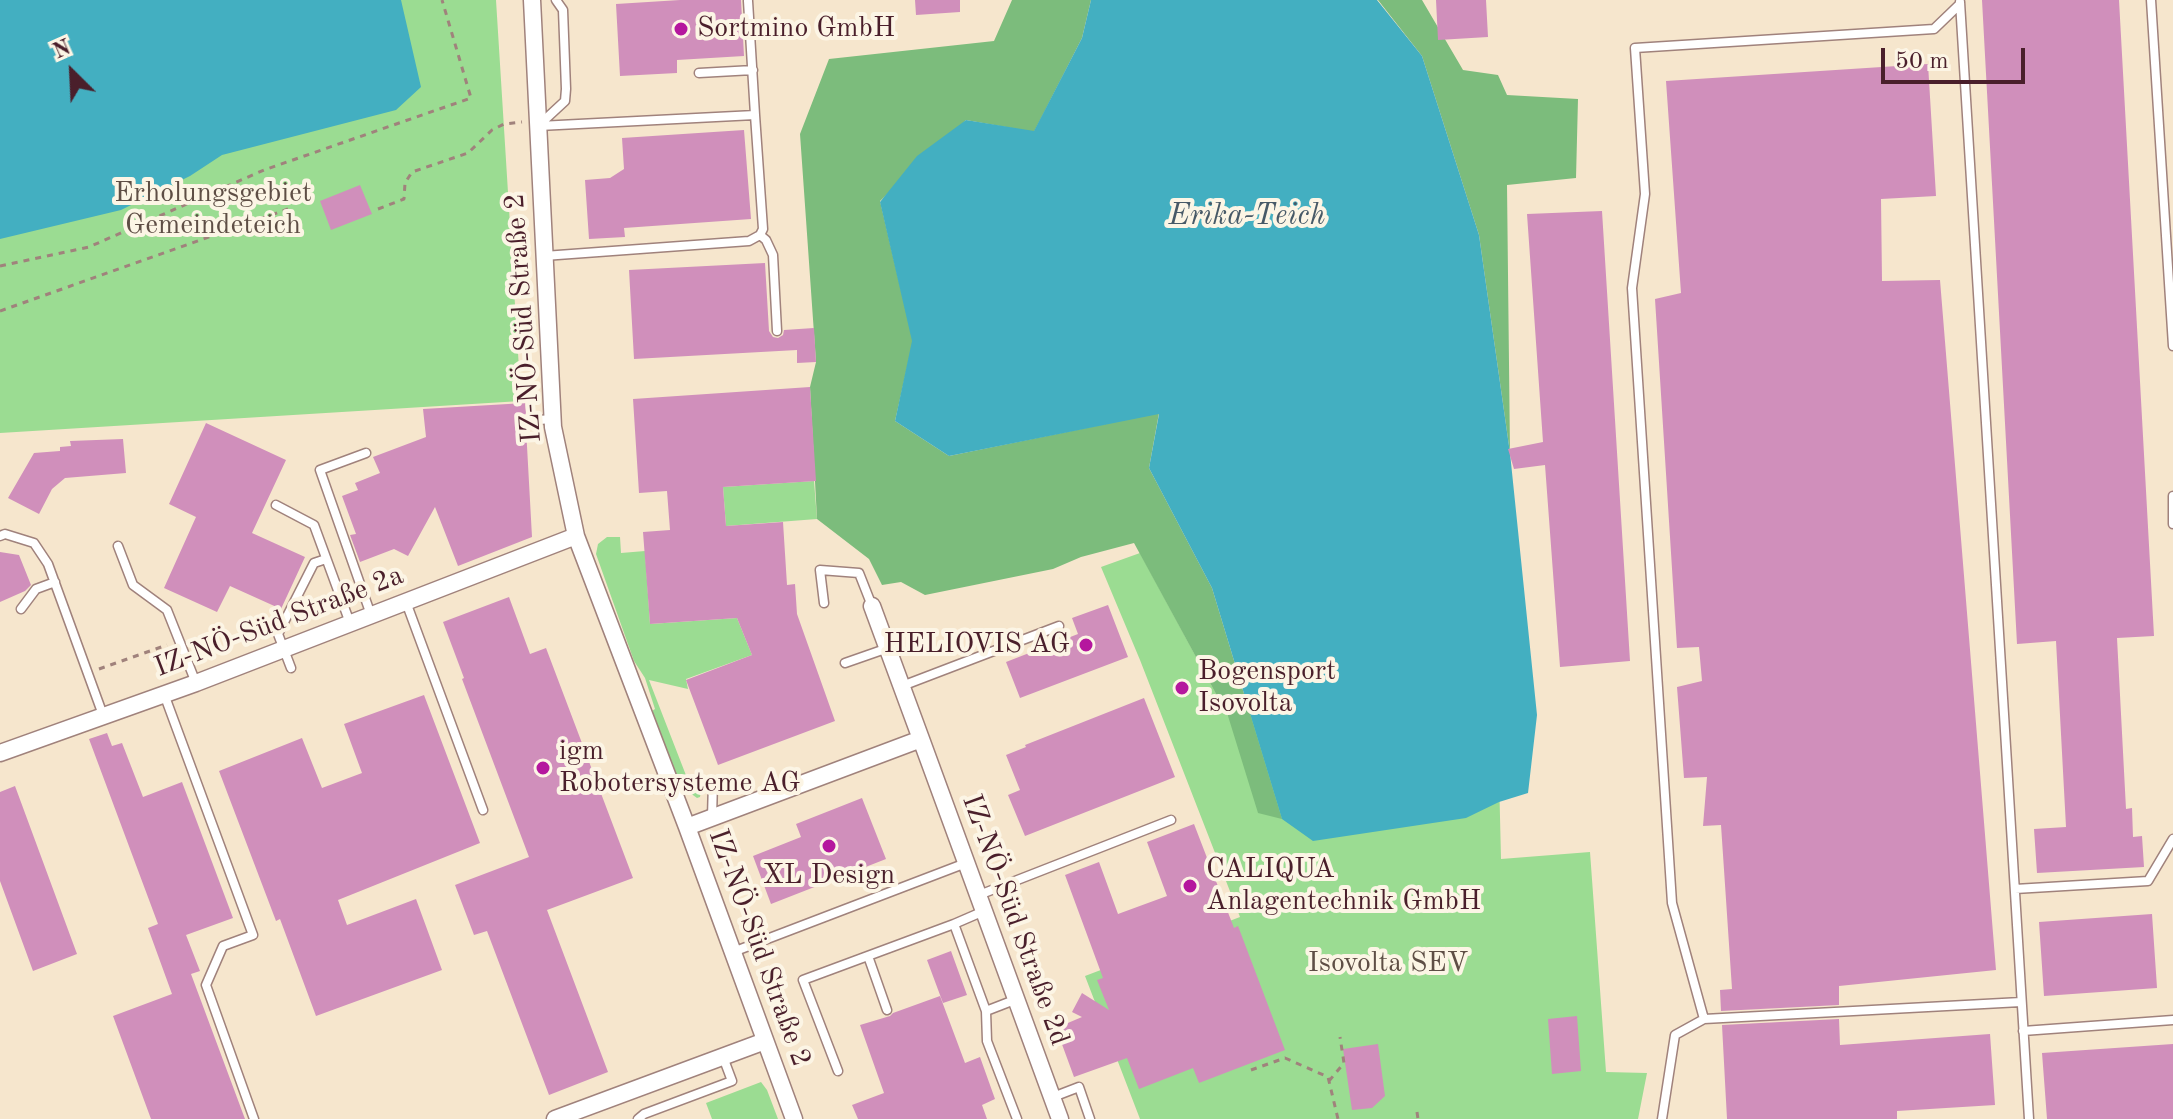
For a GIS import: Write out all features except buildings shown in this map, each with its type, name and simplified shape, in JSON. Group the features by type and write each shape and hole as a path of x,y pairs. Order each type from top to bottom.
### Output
{"street":[{"name":"IZ-NÖ-Süd Straße 2","path":"532,0 553,419 576,536 794,1119"},
{"name":"IZ-NÖ-Süd Straße 2a","path":"0,753 196,683 576,536"},
{"name":"IZ-NÖ-Süd Straße 2d","path":"872,606 1060,1119"},
{"path":"687,827 921,739"},
{"path":"555,1119 765,1041"}],"lane":[{"path":"538,123 565,101 563,10 556,0"},
{"path":"2151,0 2173,346"},
{"path":"544,256 749,241 760,235 763,229 748,1"},
{"path":"1960,2 2029,1119"},
{"path":"1704,1019 1672,903 1632,288 1645,194 1635,48 1934,29 1960,2"},
{"path":"699,73 753,70"},
{"path":"538,123 755,115"},
{"path":"760,235 773,255 777,331"},
{"path":"526,421 553,419"},
{"path":"366,453 320,470 371,615"},
{"path":"2173,496 2173,524"},
{"path":"276,505 314,525 350,623"},
{"path":"2,534 34,543 48,564 103,715"},
{"path":"118,546 133,585 167,610 196,683"},
{"path":"291,668 278,634 314,563 326,559"},
{"path":"824,603 820,570 859,573 872,606"},
{"path":"21,609 36,589 55,582"},
{"path":"406,601 483,810"},
{"path":"902,686 1059,626"},
{"path":"845,663 888,648"},
{"path":"164,694 253,935 223,946 206,985 254,1119"},
{"path":"712,818 713,782"},
{"path":"838,1071 803,980 954,924 982,903 1171,820"},
{"path":"2015,889 2148,881 2173,839"},
{"path":"733,952 967,862"},
{"path":"954,924 986,1011 987,1041 1017,1119"},
{"path":"868,956 887,1010"},
{"path":"986,1011 1017,999"},
{"path":"1662,1119 1675,1035 1704,1019 2021,1002"},
{"path":"2023,1031 2173,1020"},
{"path":"638,1119 732,1081 723,1057"},
{"path":"1053,1097 1079,1087 1090,1119"}],"path":[{"path":"0,266 89,247 264,170 471,98 442,0"},
{"path":"378,209 404,199 405,183 412,172 468,153 492,130 504,124 538,123"},
{"path":"0,311 288,209"},
{"path":"87,672 179,641"},
{"path":"1329,1081 1344,1063 1340,1037"},
{"path":"1251,1070 1285,1058 1328,1077 1338,1119"},
{"path":"1417,1112 1418,1119"}],"green space":[{"name":"Erholungsgebiet Gemeindeteich","path":"0,0 496,0 521,401 0,433"},
{"path":"1012,0 1091,0 1082,38 1034,132 966,120 880,201 913,341 895,421 949,456 1159,413 1149,468 1212,588 1282,819 1258,813 1228,716 1134,543 1081,557 1053,569 925,595 901,582 882,585 869,559 817,519 810,387 816,362 800,134 829,59 994,41"},
{"path":"1378,0 1422,0 1463,70 1498,75 1507,95 1578,99 1576,178 1507,185 1510,453 1479,235 1422,56"},
{"path":"814,481 817,519 726,526 723,487"},
{"path":"607,537 620,537 621,553 645,551 650,624 737,618 752,655 686,679 688,689 649,680 689,783 701,791 700,797 686,790 676,777 652,711 655,709 645,678 634,661 596,554 598,544"},
{"name":"Isovolta SEV","path":"1140,553 1228,716 1496,649 1501,859 1590,852 1606,1072 1647,1073 1638,1119 1140,1119 1085,976 1240,917 1101,567"},
{"path":"761,1082 778,1119 712,1119 706,1103"}],"water":[{"path":"0,0 401,0 421,87 396,110 222,155 190,176 121,210 0,239"},
{"name":"Erika-Teich","path":"1091,0 1377,0 1422,56 1479,235 1510,453 1537,715 1528,793 1499,802 1466,818 1313,841 1282,819 1212,588 1149,468 1159,414 949,456 895,421 912,341 880,202 917,156 966,120 1034,131 1082,38"}],"place":[{"name":"Sortmino GmbH","path":"681,29"},
{"name":"HELIOVIS AG","path":"1086,645"},
{"name":"Bogensport Isovolta","path":"1182,688"},
{"name":"igm Robotersysteme AG","path":"543,768"},
{"name":"XL Design","path":"829,846"},
{"name":"CALIQUA Anlagentechnik GmbH","path":"1190,886"}]}
